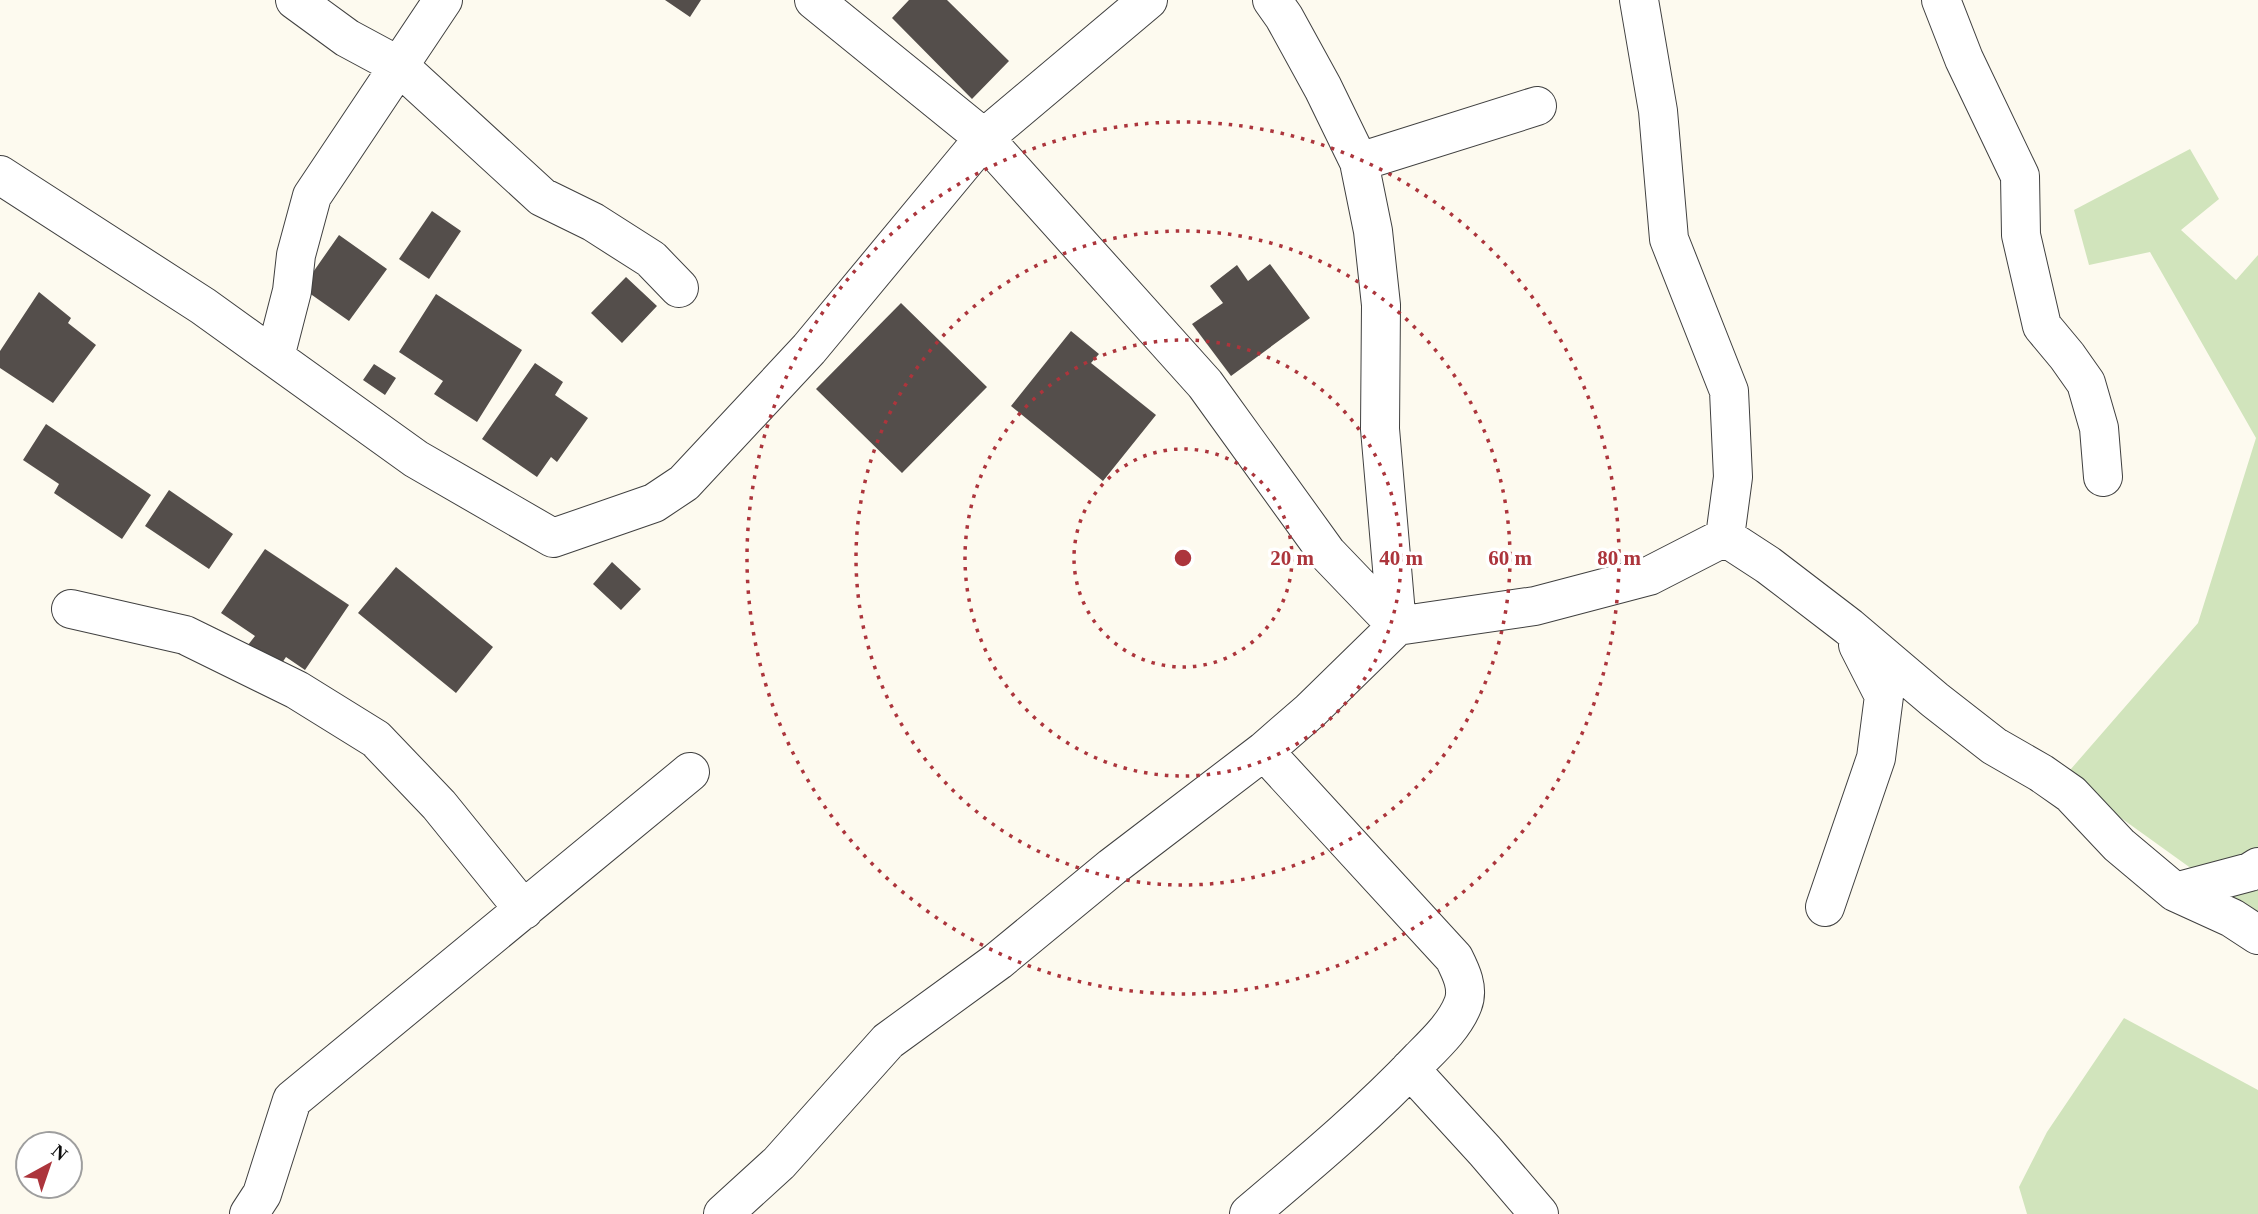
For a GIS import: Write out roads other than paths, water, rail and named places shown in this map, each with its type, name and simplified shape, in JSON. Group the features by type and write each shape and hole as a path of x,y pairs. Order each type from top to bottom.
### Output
{"street":[{"path":"295,0 347,38 398,66 542,197 593,222 651,259 679,288"},
{"path":"275,357 292,291 296,255 312,196 443,0"},
{"path":"814,0 984,138 1205,384 1327,553 1397,626"},
{"path":"0,175 203,306 416,459 553,538 654,503 684,483 810,349 984,138 1148,0"},
{"path":"1272,0 1323,88 1359,162 1373,231 1381,305 1380,429 1397,626"},
{"path":"1639,0 1658,111 1669,239 1729,391 1732,477 1725,537"},
{"path":"1941,0 1964,59 2020,176 2021,235 2042,326 2086,383 2099,428 2103,478"},
{"path":"1359,162 1536,106"},
{"path":"723,1214 779,1163 888,1041 998,961 1112,867 1264,751 1310,711 1397,626 1535,606 1649,576 1725,537"},
{"path":"1725,537 1768,565 1849,627 1994,746 2071,793 2119,845 2175,892 2232,918 2258,935"},
{"path":"71,609 185,635 297,690 376,739 439,805 524,910"},
{"path":"1825,906 1876,758 1884,696 1849,627"},
{"path":"1249,1214 1345,1133 1446,1031 1464,1003 1464,979 1454,958 1264,751"},
{"path":"249,1214 262,1195 292,1100 690,772"},
{"path":"2175,892 2250,872 2258,867"},
{"path":"1410,1069 1539,1214"}]}
